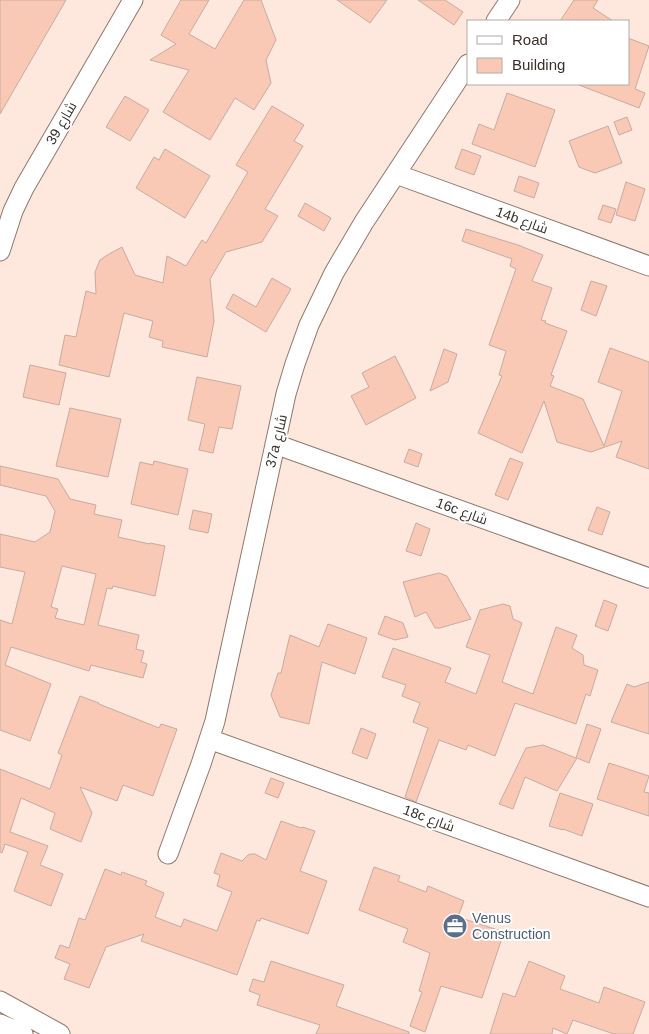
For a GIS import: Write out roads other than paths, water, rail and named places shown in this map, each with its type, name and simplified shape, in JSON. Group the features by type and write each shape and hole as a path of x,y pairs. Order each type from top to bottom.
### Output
{"street":[{"name":"شارع 39","path":"0,251 7,208 34,168 132,0"},
{"path":"497,20 510,0"},
{"name":"37a شارع","path":"168,854 209,739 219,704 286,394 309,325 339,264 364,222 467,66"},
{"name":"14b شارع","path":"396,174 649,266"},
{"name":"16c شارع","path":"275,444 649,578"},
{"name":"18c شارع","path":"209,739 649,897"},
{"path":"0,1000 60,1034"},
{"path":"0,1024 24,1034"}],"place":[{"name":"Venus Construction","path":"455,926"}]}
